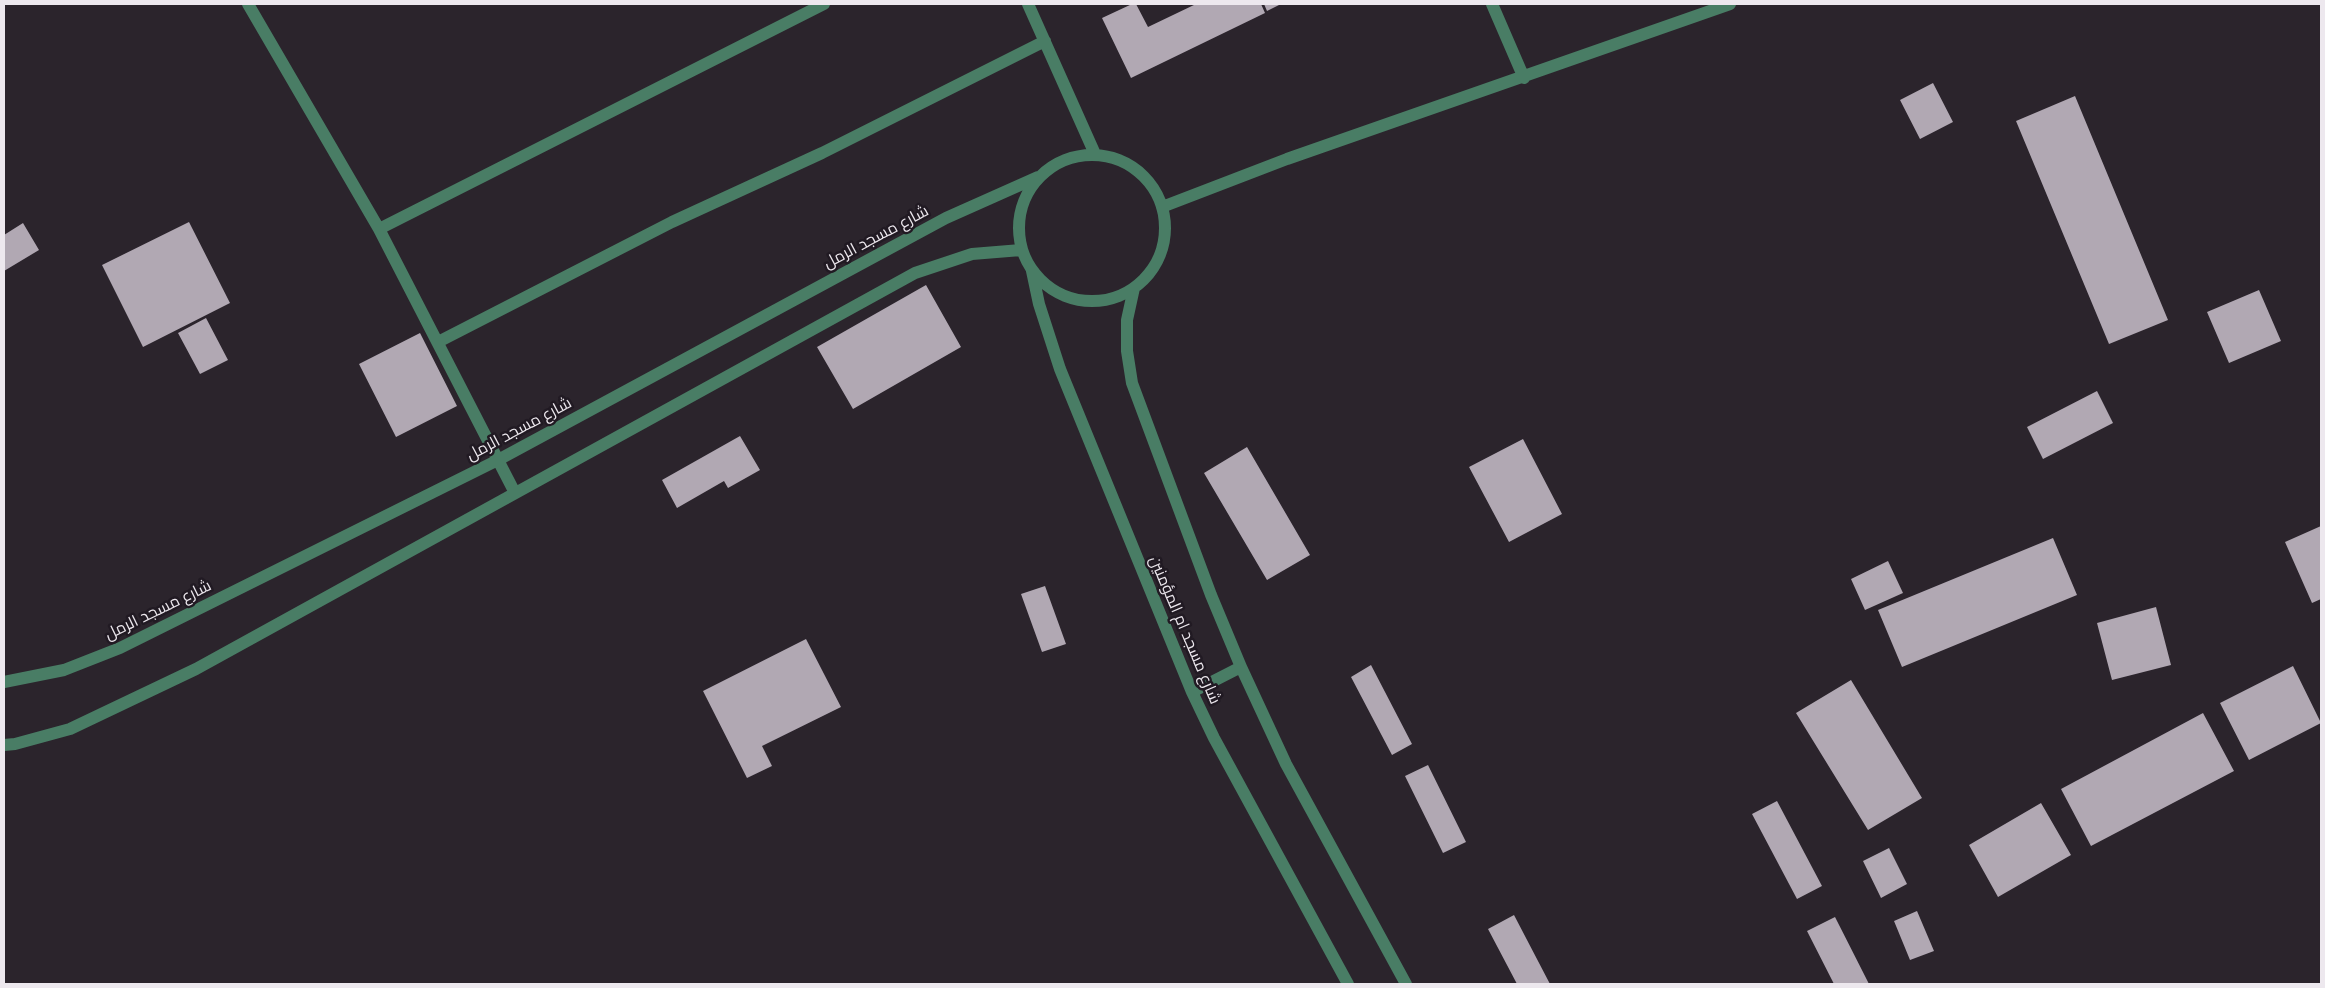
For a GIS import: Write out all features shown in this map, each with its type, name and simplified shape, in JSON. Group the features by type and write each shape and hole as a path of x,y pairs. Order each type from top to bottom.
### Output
{"street":[{"path":"248,4 379,229 516,493"},
{"path":"379,229 824,4"},
{"path":"1028,4 1095,154"},
{"path":"1492,4 1524,78"},
{"path":"1162,207 1287,159 1524,78 1730,4"},
{"path":"438,342 672,222 822,153 1045,41"},
{"path":"1095,154 1114,158 1136,169 1152,186 1162,207 1166,229 1162,252 1151,272 1134,288 1114,298 1091,301 1068,298 1048,287 1032,271 1021,250 1018,224 1024,199 1038,177 1054,164 1074,157 1095,154"},
{"name":"شارع مسجد الرمل","path":"4,682 64,670 120,648 498,460 946,218 1038,177"},
{"path":"4,745 70,730 187,674 915,273 972,254 1021,250"},
{"name":"شارع مسجد ام المؤمنين","path":"1032,271 1039,304 1060,369 1192,692 1214,738 1348,984"},
{"path":"1134,288 1127,328 1127,351 1132,383 1211,595 1241,667 1286,764 1406,984"},
{"path":"1192,692 1241,667"}],"building":[{"path":"1132,4 1136,4 1148,27 1196,4 1261,4 1265,13 1131,78 1102,18"},
{"path":"1264,4 1281,4 1267,11"},
{"path":"1933,83 1953,122 1920,139 1900,100"},
{"path":"2075,96 2168,320 2109,344 2016,121"},
{"path":"189,222 230,303 143,347 102,265"},
{"path":"23,223 39,250 4,271 4,235"},
{"path":"926,285 961,347 853,409 817,347"},
{"path":"2259,290 2281,341 2229,363 2207,312"},
{"path":"206,318 228,360 200,374 178,333"},
{"path":"420,333 457,406 396,437 359,364"},
{"path":"2097,391 2113,423 2043,459 2027,427"},
{"path":"740,436 760,470 728,488 724,481 677,508 662,480"},
{"path":"1523,439 1562,514 1509,542 1469,467"},
{"path":"1247,447 1310,555 1267,580 1204,473"},
{"path":"2321,526 2321,599 2312,603 2285,542"},
{"path":"2053,538 2077,595 1902,667 1878,610"},
{"path":"1888,561 1903,593 1865,610 1851,579"},
{"path":"1045,586 1066,644 1042,652 1021,594"},
{"path":"2156,607 2171,665 2112,680 2097,623"},
{"path":"806,639 841,707 762,746 772,766 747,778 703,691"},
{"path":"1371,665 1412,744 1392,755 1351,677"},
{"path":"2293,666 2321,723 2249,760 2220,703"},
{"path":"1851,680 1922,798 1868,830 1796,713"},
{"path":"2203,713 2234,771 2091,846 2061,789"},
{"path":"1428,765 1466,842 1443,853 1405,776"},
{"path":"1777,801 1822,886 1797,899 1752,814"},
{"path":"2041,803 2071,855 1998,897 1969,845"},
{"path":"1889,848 1907,884 1881,898 1863,861"},
{"path":"1917,911 1934,951 1910,960 1894,921"},
{"path":"1514,915 1550,984 1517,984 1488,929"},
{"path":"1835,917 1869,984 1834,984 1807,931"}]}
